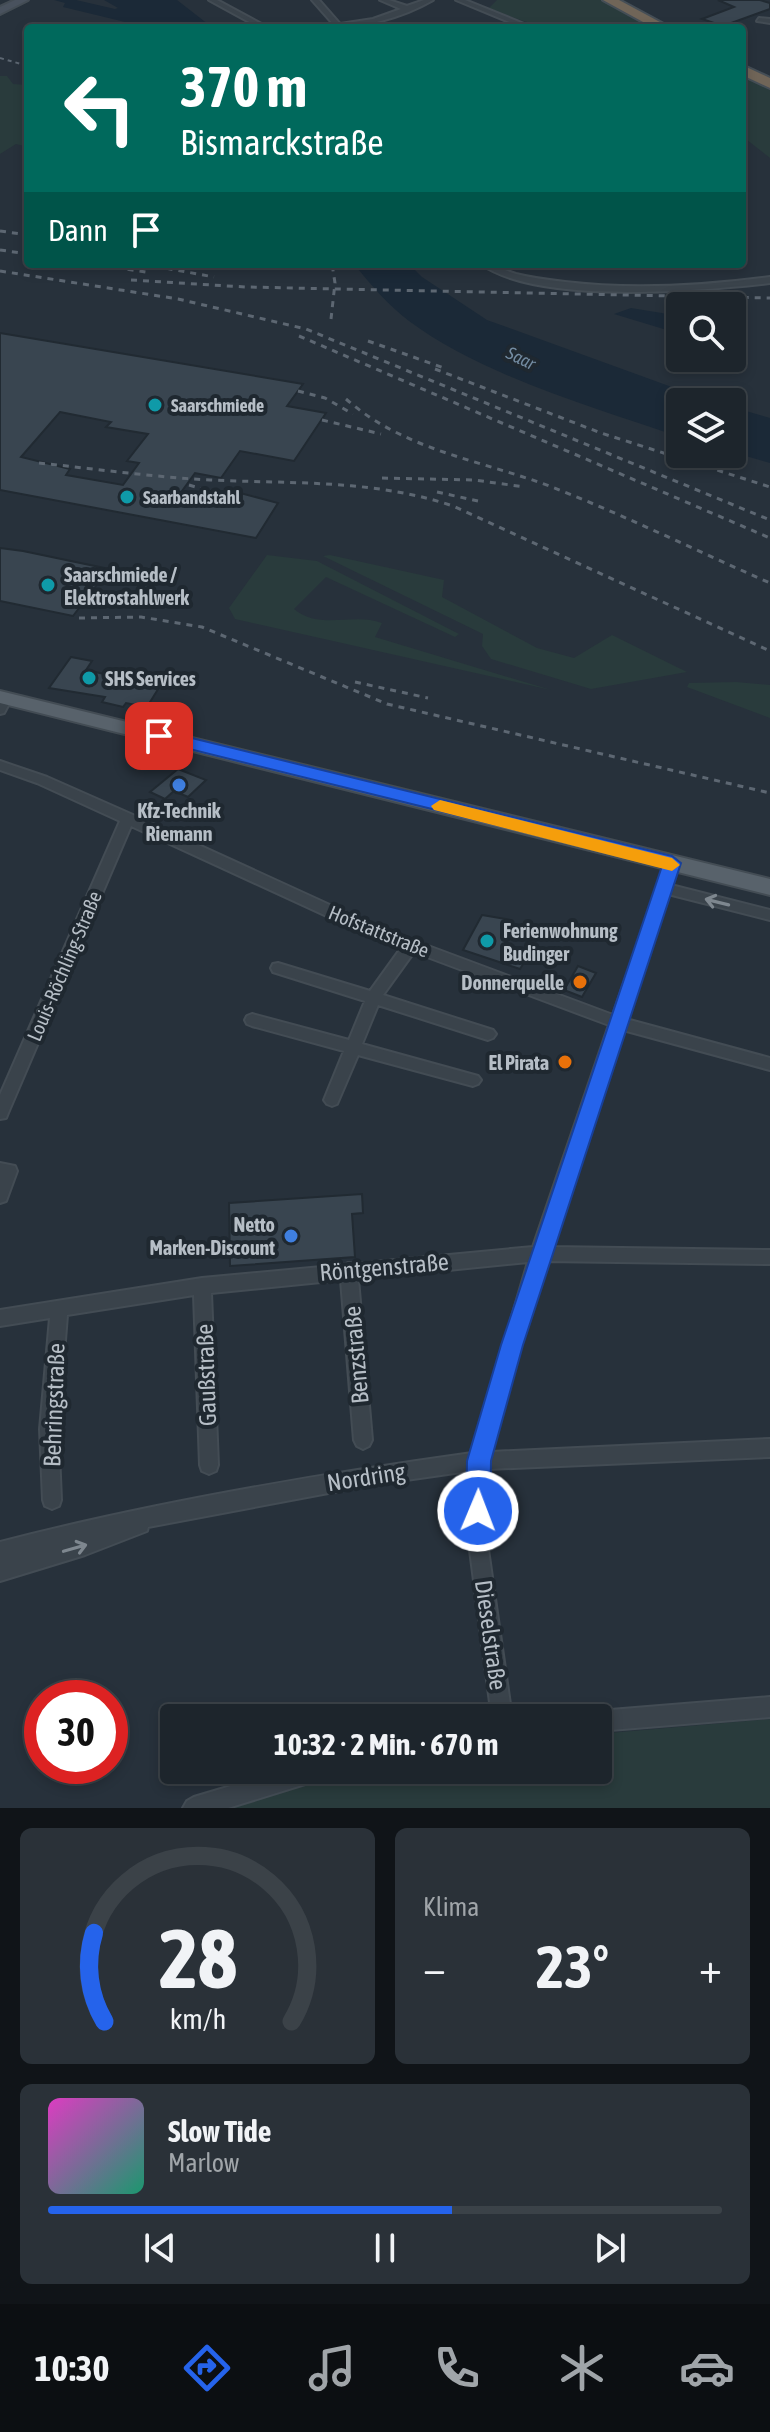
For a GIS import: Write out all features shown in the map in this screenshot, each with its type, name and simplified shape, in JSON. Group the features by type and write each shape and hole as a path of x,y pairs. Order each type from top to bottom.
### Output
{"highway":[{"path":"609,0 656,24"},
{"path":"619,0 666,24"},
{"path":"746,67 770,79"}],"main road":[{"path":"0,11 23,0"},
{"path":"1,700 770,887"}],"street":[{"path":"212,0 257,24"},
{"path":"315,0 332,24"},
{"path":"383,0 408,9"},
{"path":"359,24 430,0"},
{"path":"459,0 520,24"},
{"path":"481,8 490,0"},
{"path":"759,20 770,21"},
{"path":"494,268 519,279 547,285 707,288 770,280"},
{"name":"Hofstattstraße","path":"0,765 128,818 375,932 619,1023 770,1064"},
{"name":"Louis-Röchling-Straße","path":"0,1113 128,818"},
{"name":"Dieselstraße","path":"500,1704 477,1535 479,1461 539,1254 672,863"},
{"path":"664,888 770,915"},
{"path":"332,1100 373,999 411,945"},
{"path":"278,968 488,1034"},
{"path":"252,1020 473,1080"},
{"path":"0,1170 9,1171 0,1196"},
{"name":"Röntgenstraße","path":"0,1318 202,1286 539,1254 770,1257"},
{"name":"Benzstraße","path":"349,1270 363,1440"},
{"name":"Gaußstraße","path":"202,1286 209,1465"},
{"name":"Behringstraße","path":"52,1500 49,1429 59,1311"},
{"name":"Nordring","path":"0,1552 66,1533 330,1483 479,1461 770,1448"},
{"name":"Nordring","path":"0,1571 85,1546 156,1517"},
{"path":"612,1720 770,1707"},
{"path":"194,1808 272,1784"}],"shaded area":[{"path":"497,0 604,0 649,24 538,24 489,8"},
{"path":"0,76 7,76 13,84 24,85 24,146 16,144 0,154"},
{"path":"746,76 770,90 770,158 746,139"},
{"path":"267,555 317,561 459,634 455,637 326,577 294,609 304,615 315,619 360,619 382,623 375,637 551,690 235,619 229,608"},
{"path":"323,556 444,580 442,597 537,648 574,658 612,635 687,672 591,689 491,659 482,646 483,634"},
{"path":"689,683 770,685 770,718 687,687"},
{"path":"770,1719 770,1808 200,1808 302,1784 612,1784 612,1733"}],"water":[{"path":"54,0 76,0 115,9 118,8 104,0 177,0 208,24 133,24 63,7 65,3"},
{"name":"Saar","path":"357,268 413,268 487,320 674,388 666,388 666,432 504,374 438,340 394,309"},
{"path":"631,308 666,314 666,330 614,314"},
{"path":"746,411 770,418 770,463 746,456"}],"building":[{"path":"718,0 760,0 770,3 770,9 729,24 702,19 734,7"},
{"name":"Saarschmiede","path":"0,333 303,384 287,406 326,413 294,461 240,451 221,478 195,473 182,491 224,499 229,490 278,503 256,538 0,490","holes":["60,412 111,422 106,427 148,434 127,461 139,463 123,485 66,475 70,469 21,457"]},
{"name":"Saarschmiede / Elektrostahlwerk","path":"0,548 109,569 73,616 0,601"},
{"name":"SHS Services","path":"71,657 92,661 86,670 160,686 147,707 126,703 123,707 102,702 105,697 49,688"},
{"name":"Kfz-Technik Riemann","path":"178,769 206,780 188,797 174,791 165,799 150,792"},
{"name":"Ferienwohnung Budinger","path":"482,915 511,920 506,944 530,953 520,969 463,950"},
{"name":"Donnerquelle","path":"578,966 596,973 582,997 564,990"},
{"name":"Netto Marken-Discount","path":"362,1194 363,1213 352,1214 355,1257 230,1266 229,1203"}],"railway":[{"path":"0,58 24,65"},
{"path":"0,231 24,234"},
{"path":"0,250 24,253"},
{"path":"119,268 146,272"},
{"path":"165,268 214,277"},
{"path":"333,268 334,289"},
{"path":"0,271 178,299 306,329 770,520"},
{"path":"131,280 334,289"},
{"path":"331,319 334,289"},
{"path":"334,289 770,298"},
{"path":"299,336 770,538"},
{"path":"368,341 447,369"},
{"path":"435,369 601,433 770,487"},
{"path":"298,391 325,398 353,414"},
{"path":"346,399 369,417 418,443 552,487 770,583"},
{"path":"322,420 381,434"},
{"path":"39,463 189,479 363,487 423,497 453,506 770,651"},
{"path":"382,478 474,480 525,487"},
{"path":"189,485 225,496"},
{"path":"437,492 478,501"},
{"path":"79,618 141,617 202,627 387,704 770,793"},
{"path":"355,682 428,698"}],"slow traffic":[{"path":"440,806 672,865"}],"place":[{"name":"Saarschmiede","path":"155,405"},
{"name":"Saarbandstahl","path":"127,497"},
{"name":"Saarschmiede / Elektrostahlwerk","path":"48,585"},
{"name":"SHS Services","path":"89,678"},
{"name":"Kfz-Technik Riemann","path":"179,785"},
{"name":"Ferienwohnung Budinger","path":"487,941"},
{"name":"Donnerquelle","path":"580,982"},
{"name":"El Pirata","path":"565,1062"},
{"name":"Netto Marken-Discount","path":"291,1236"}],"route":[{"path":"159,736 672,863 539,1254 479,1461 478,1511"}]}
